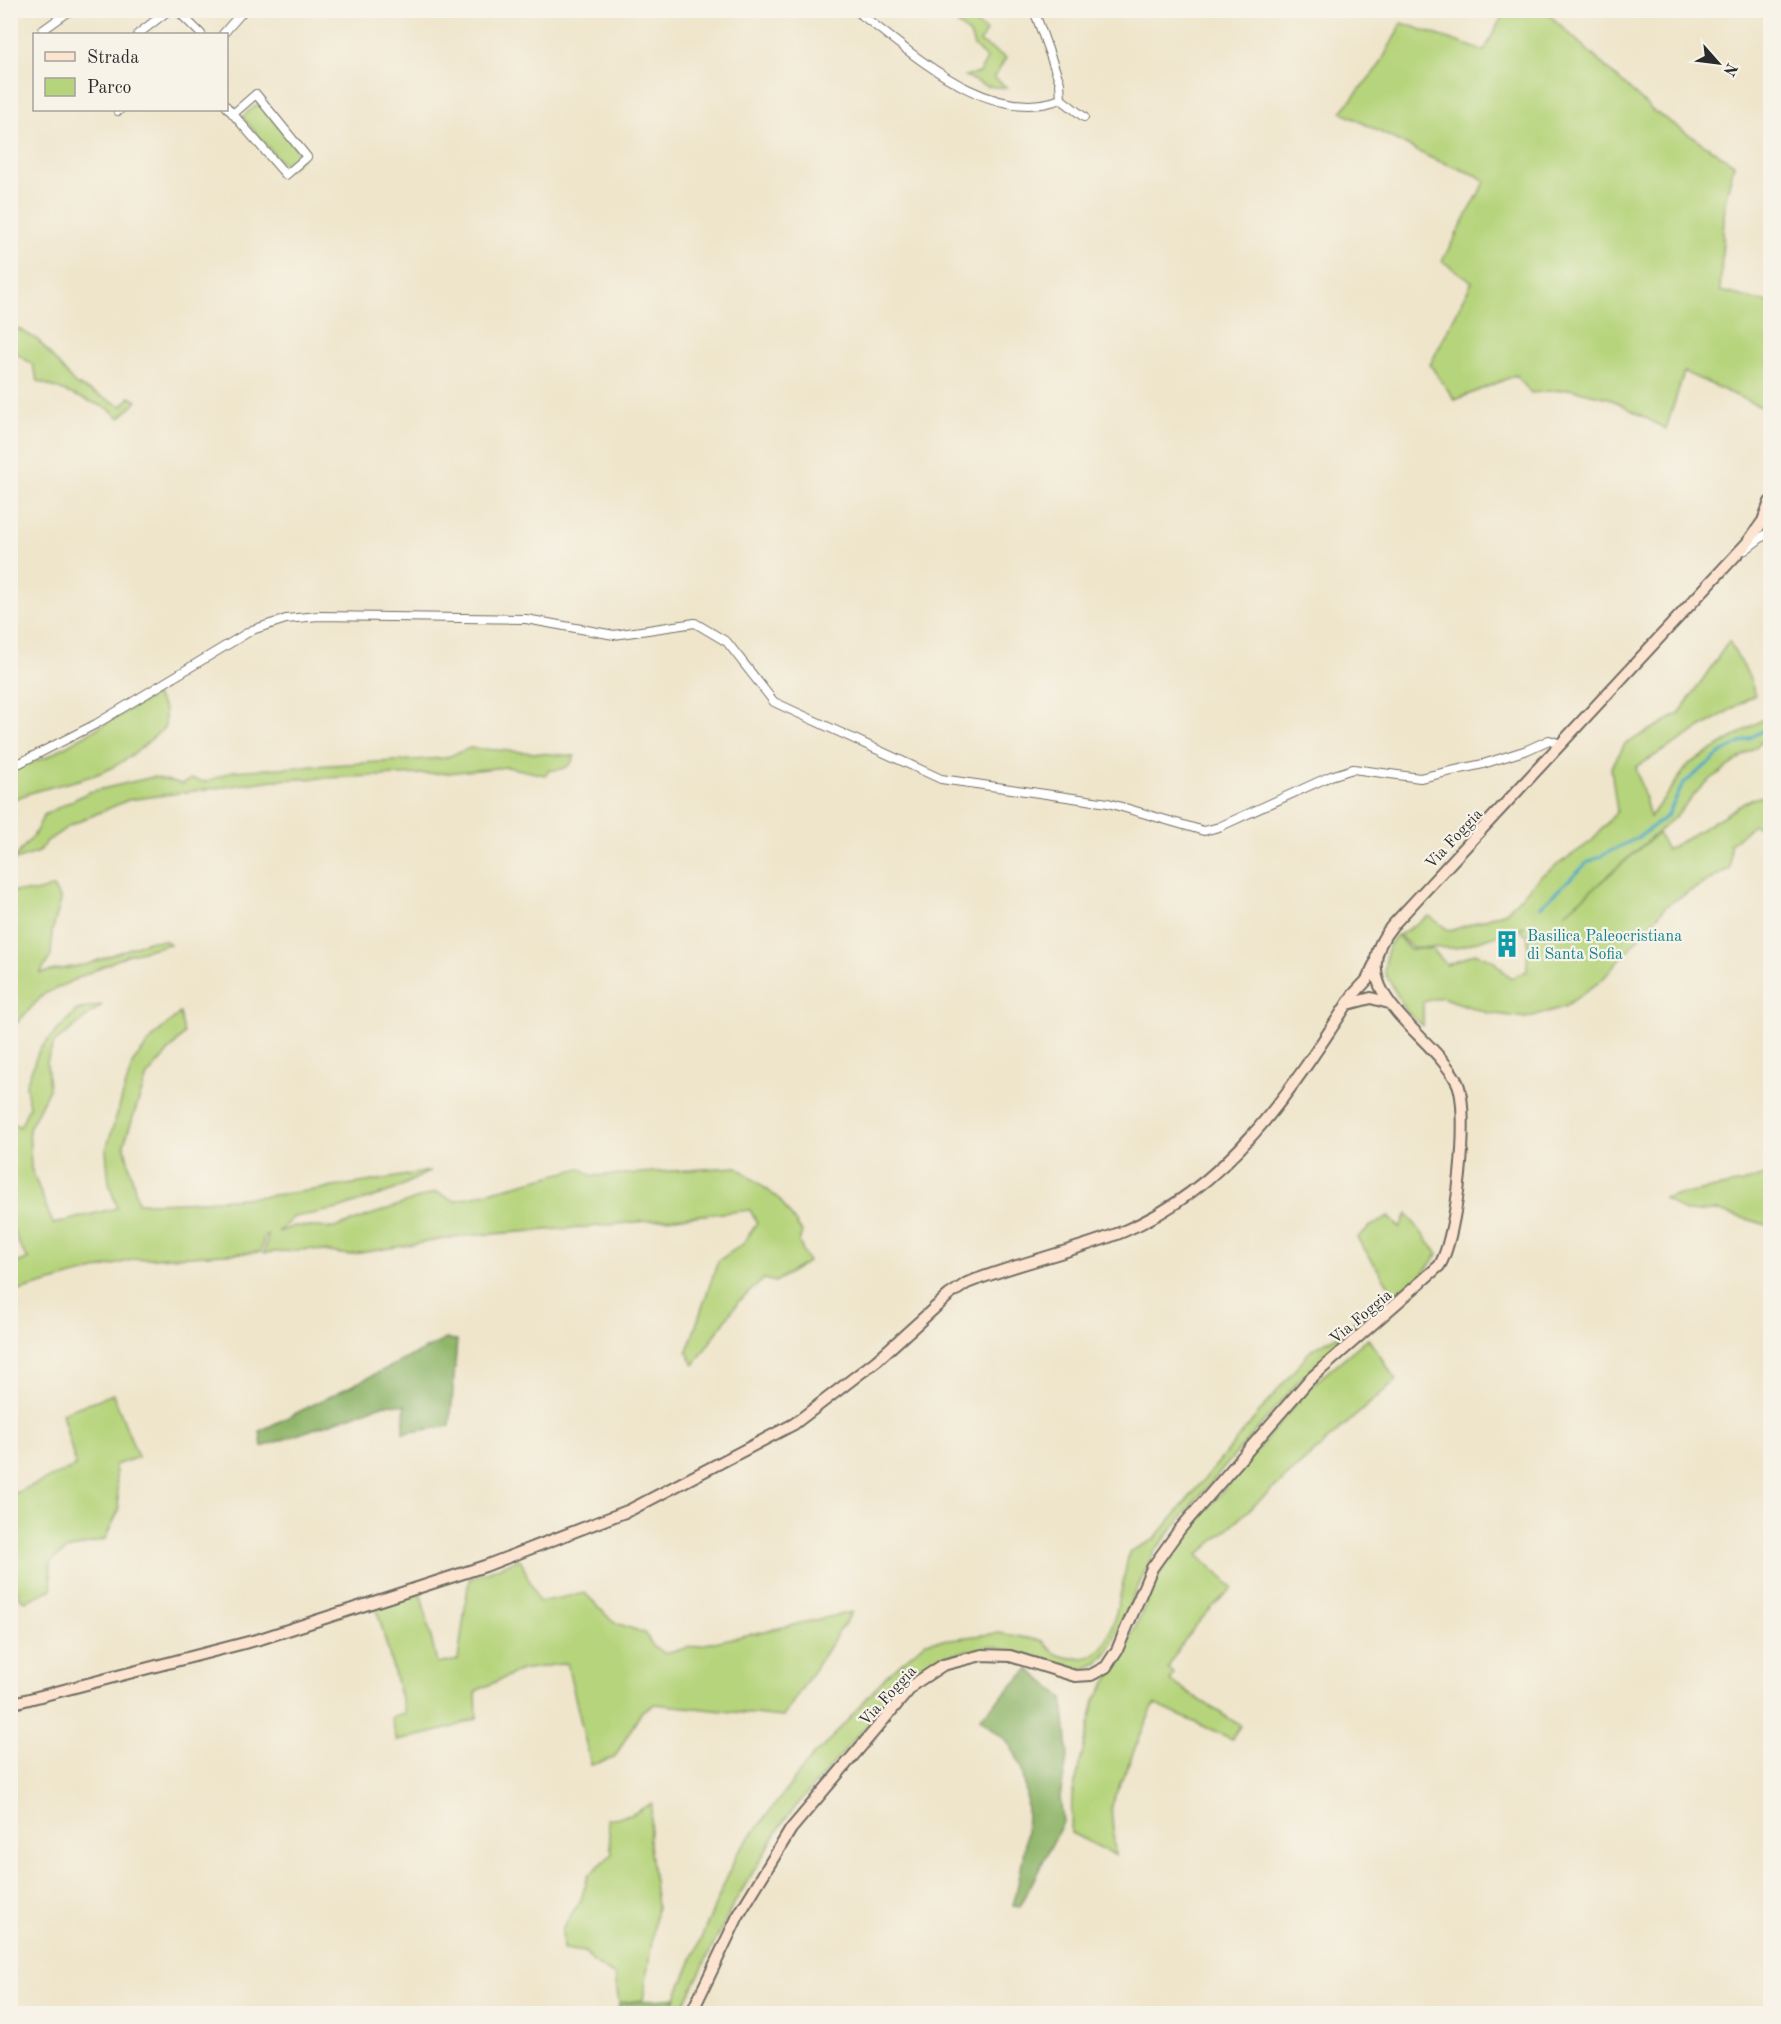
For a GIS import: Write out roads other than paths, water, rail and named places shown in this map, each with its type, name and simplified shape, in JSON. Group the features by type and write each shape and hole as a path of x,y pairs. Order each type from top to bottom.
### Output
{"main road":[{"name":"Via Foggia","path":"691,2013 738,1916 791,1829 909,1689 937,1667 975,1655 1010,1656 1075,1676 1091,1675 1106,1667 1117,1650 1152,1568 1180,1528 1308,1380 1426,1279 1443,1261 1450,1240 1464,1124 1462,1096 1448,1068 1389,1003 1380,987 1375,964 1378,947 1392,926 1737,555 1763,521 1770,502"},
{"path":"10,1704 260,1639 411,1591 586,1529 678,1485 794,1424 876,1361 949,1295 967,1283 1122,1232 1159,1214 1218,1172 1251,1138 1363,985 1375,964"},
{"path":"1348,1004 1368,998 1380,987 1372,984 1363,985"},
{"path":"1368,998 1389,1003"}],"street":[{"path":"43,30 71,10"},
{"path":"139,33 169,10"},
{"path":"177,10 200,33"},
{"path":"223,33 244,10"},
{"path":"855,10 957,84 977,95 993,100 1027,104 1061,99 1084,117"},
{"path":"1034,10 1060,83 1061,99"},
{"path":"228,108 286,175 307,157 256,94 233,114"},
{"path":"1737,555 1770,531"},
{"path":"10,768 96,724 252,630 286,619 319,616 526,619 614,635 695,622 727,642 774,702 941,779 1108,803 1204,831 1219,827 1331,776 1353,769 1420,778 1483,764 1527,750 1549,740 1561,744"}],"waterway":[{"path":"1540,907 1587,863 1639,837 1668,815 1683,784 1720,754 1770,727"}],"place":[{"name":"Basilica Paleocristiana di Santa Sofia","path":"1507,944"}]}
